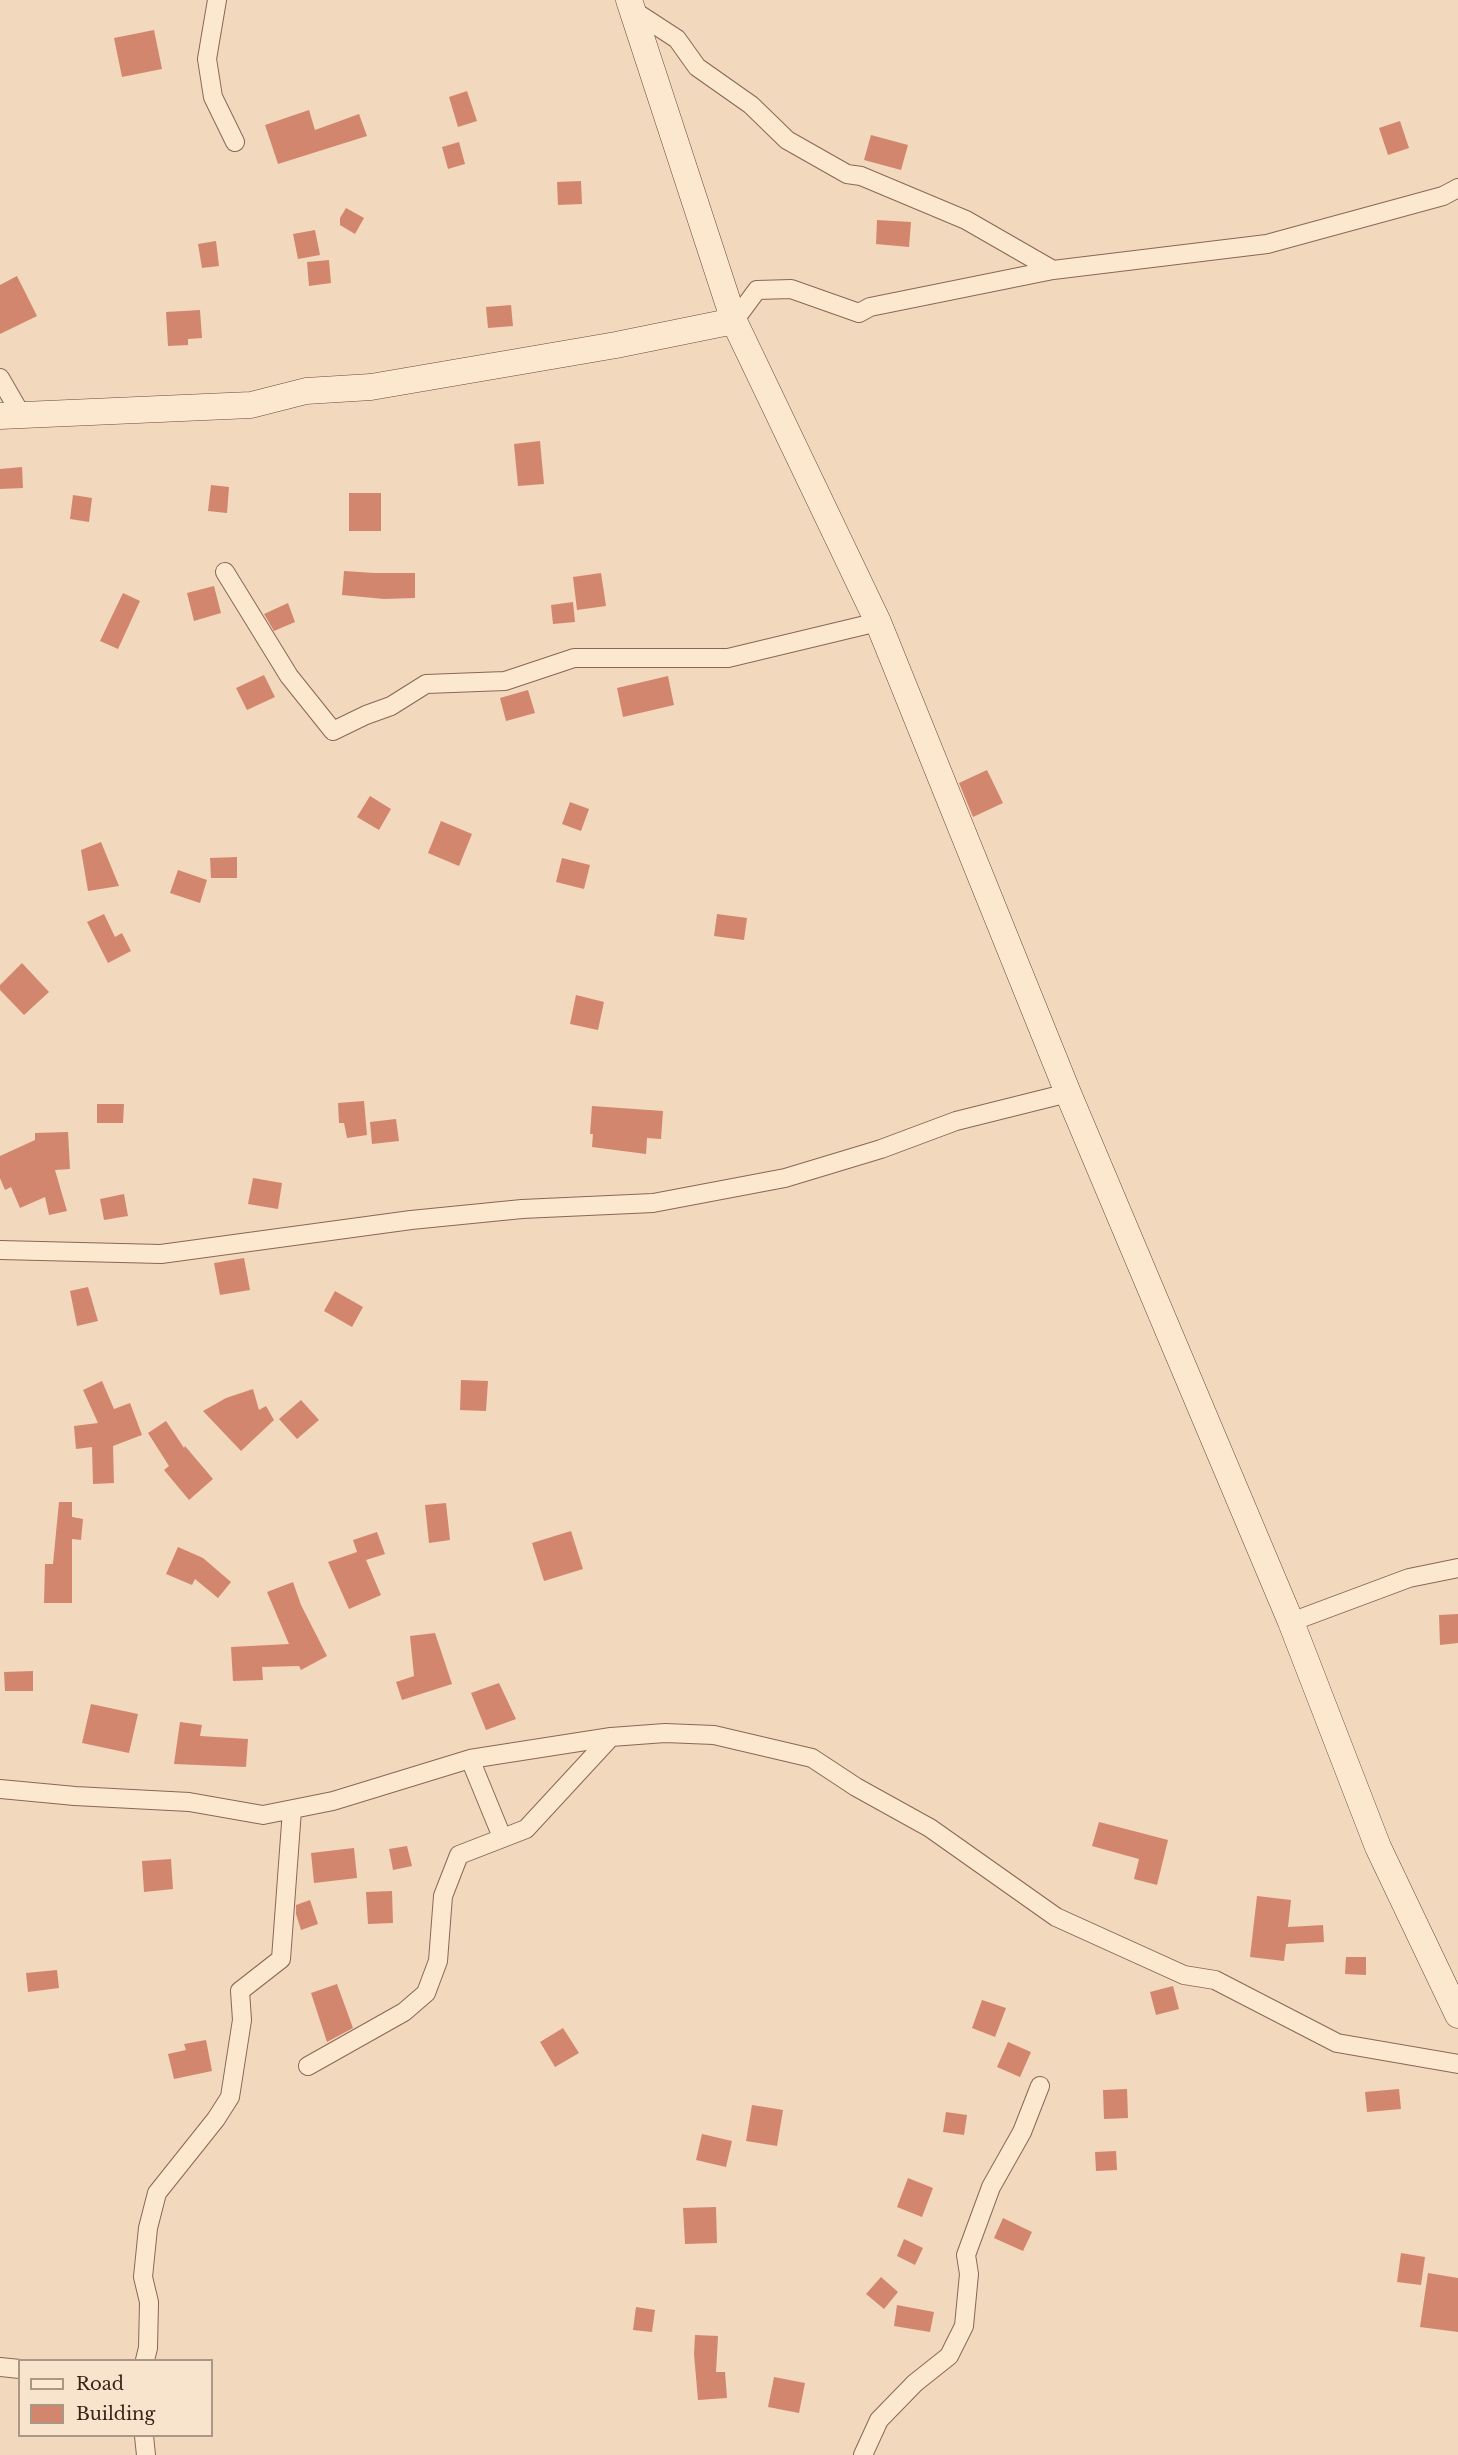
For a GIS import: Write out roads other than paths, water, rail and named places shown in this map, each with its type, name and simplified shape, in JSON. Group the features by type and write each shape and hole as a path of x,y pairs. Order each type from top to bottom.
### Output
{"street":[{"path":"217,0 207,59 213,97 236,142"},
{"path":"631,6 678,39 697,67 752,105 787,140 847,174 861,176 966,220 1053,270"},
{"path":"631,6 734,321 878,622 1068,1093 1291,1622 1378,1847 1458,2015"},
{"path":"0,378 11,416 251,405 306,391 371,387 616,345 734,321 757,290 791,289 859,313 870,307 1053,270 1268,244 1443,196 1458,188"},
{"path":"225,572 289,676 333,731 391,706 426,684 505,681 574,658 728,658 878,622"},
{"path":"0,1251 161,1254 411,1220 522,1209 653,1203 785,1178 881,1149 956,1121 1068,1093"},
{"path":"1291,1622 1409,1578 1458,1568"},
{"path":"0,1789 75,1796 189,1802 263,1815 333,1801 470,1759 611,1737 665,1734 714,1735 812,1758 856,1787 930,1828 1056,1917 1184,1975 1215,1980 1337,2043 1458,2064"},
{"path":"308,2066 404,2012 426,1993 438,1961 443,1896 459,1855 526,1829 611,1737"},
{"path":"470,1759 502,1837"},
{"path":"146,2359 149,2311 143,2277 148,2228 158,2193 216,2119 230,2097 242,2020 240,1991 281,1959 292,1810"},
{"path":"863,2455 879,2420 915,2383 949,2356 959,2336 963,2326 969,2274 966,2255 991,2187 1022,2132 1040,2086"},
{"path":"0,2367 18,2369"}]}
